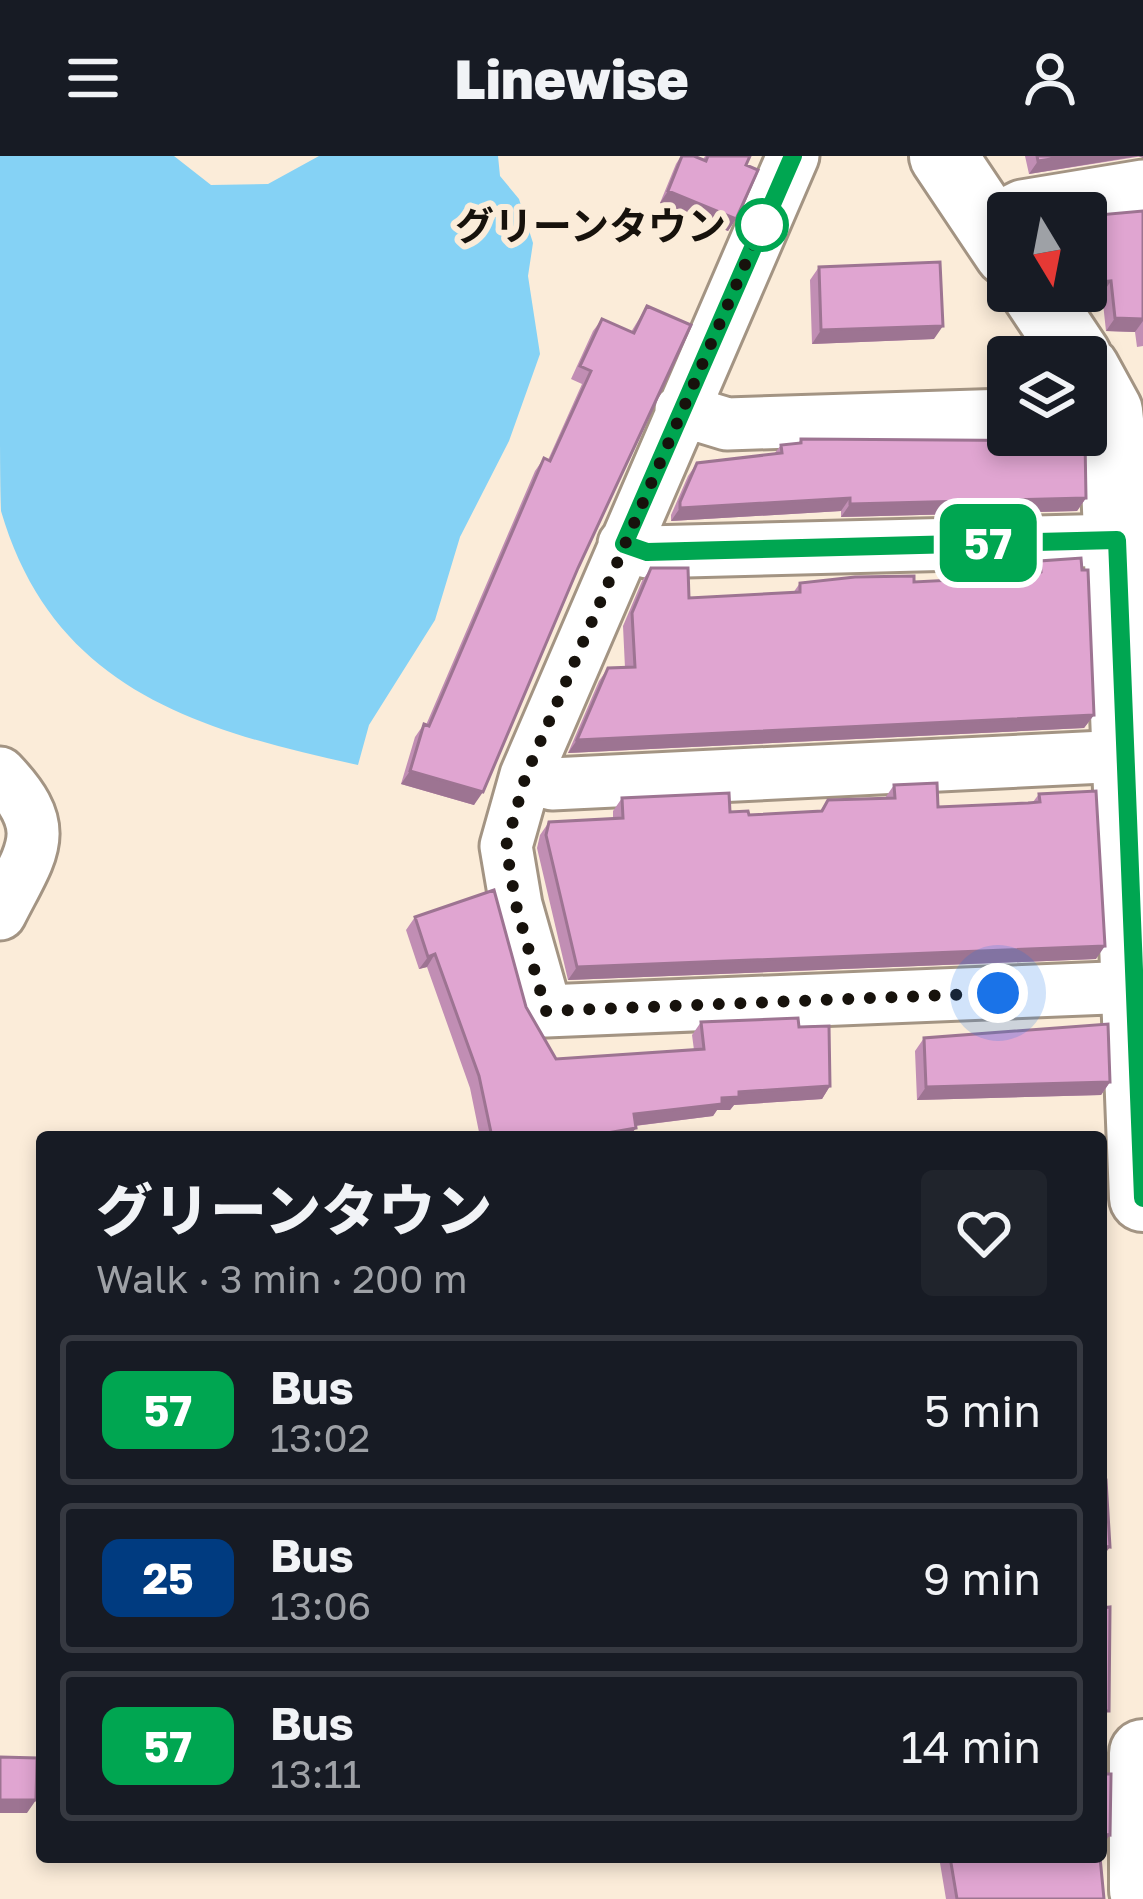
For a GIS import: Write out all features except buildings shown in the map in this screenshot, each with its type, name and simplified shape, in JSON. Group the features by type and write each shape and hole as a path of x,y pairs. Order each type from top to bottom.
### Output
{"street":[{"path":"793,156 526,775 506,846 516,905 546,1011 1134,987"},
{"path":"943,156 987,222"},
{"path":"1107,192 1143,186"},
{"path":"681,410 727,424 987,416"},
{"path":"1107,453 1132,634 1125,756 1136,855 1134,987 1143,1198"},
{"path":"624,544 647,552 1117,540"},
{"path":"526,775 552,784 1125,756"},
{"path":"0,773 32,807 35,836 0,914"},
{"path":"1143,1754 1143,1890"}],"water":[{"path":"0,156 174,156 211,185 268,184 319,156 498,156 500,176 519,199 533,243 528,276 540,354 509,441 460,537 435,620 369,725 358,765 242,736 139,692 94,660 56,621 25,572 1,511"}],"bus line":[{"name":"57","path":"793,156 624,544 647,552 1117,540 1143,1198"}],"place":[{"name":"グリーンタウン","path":"762,225"}],"route":[{"path":"762,225 526,775 506,846 516,905 546,1011 998,993"}]}
